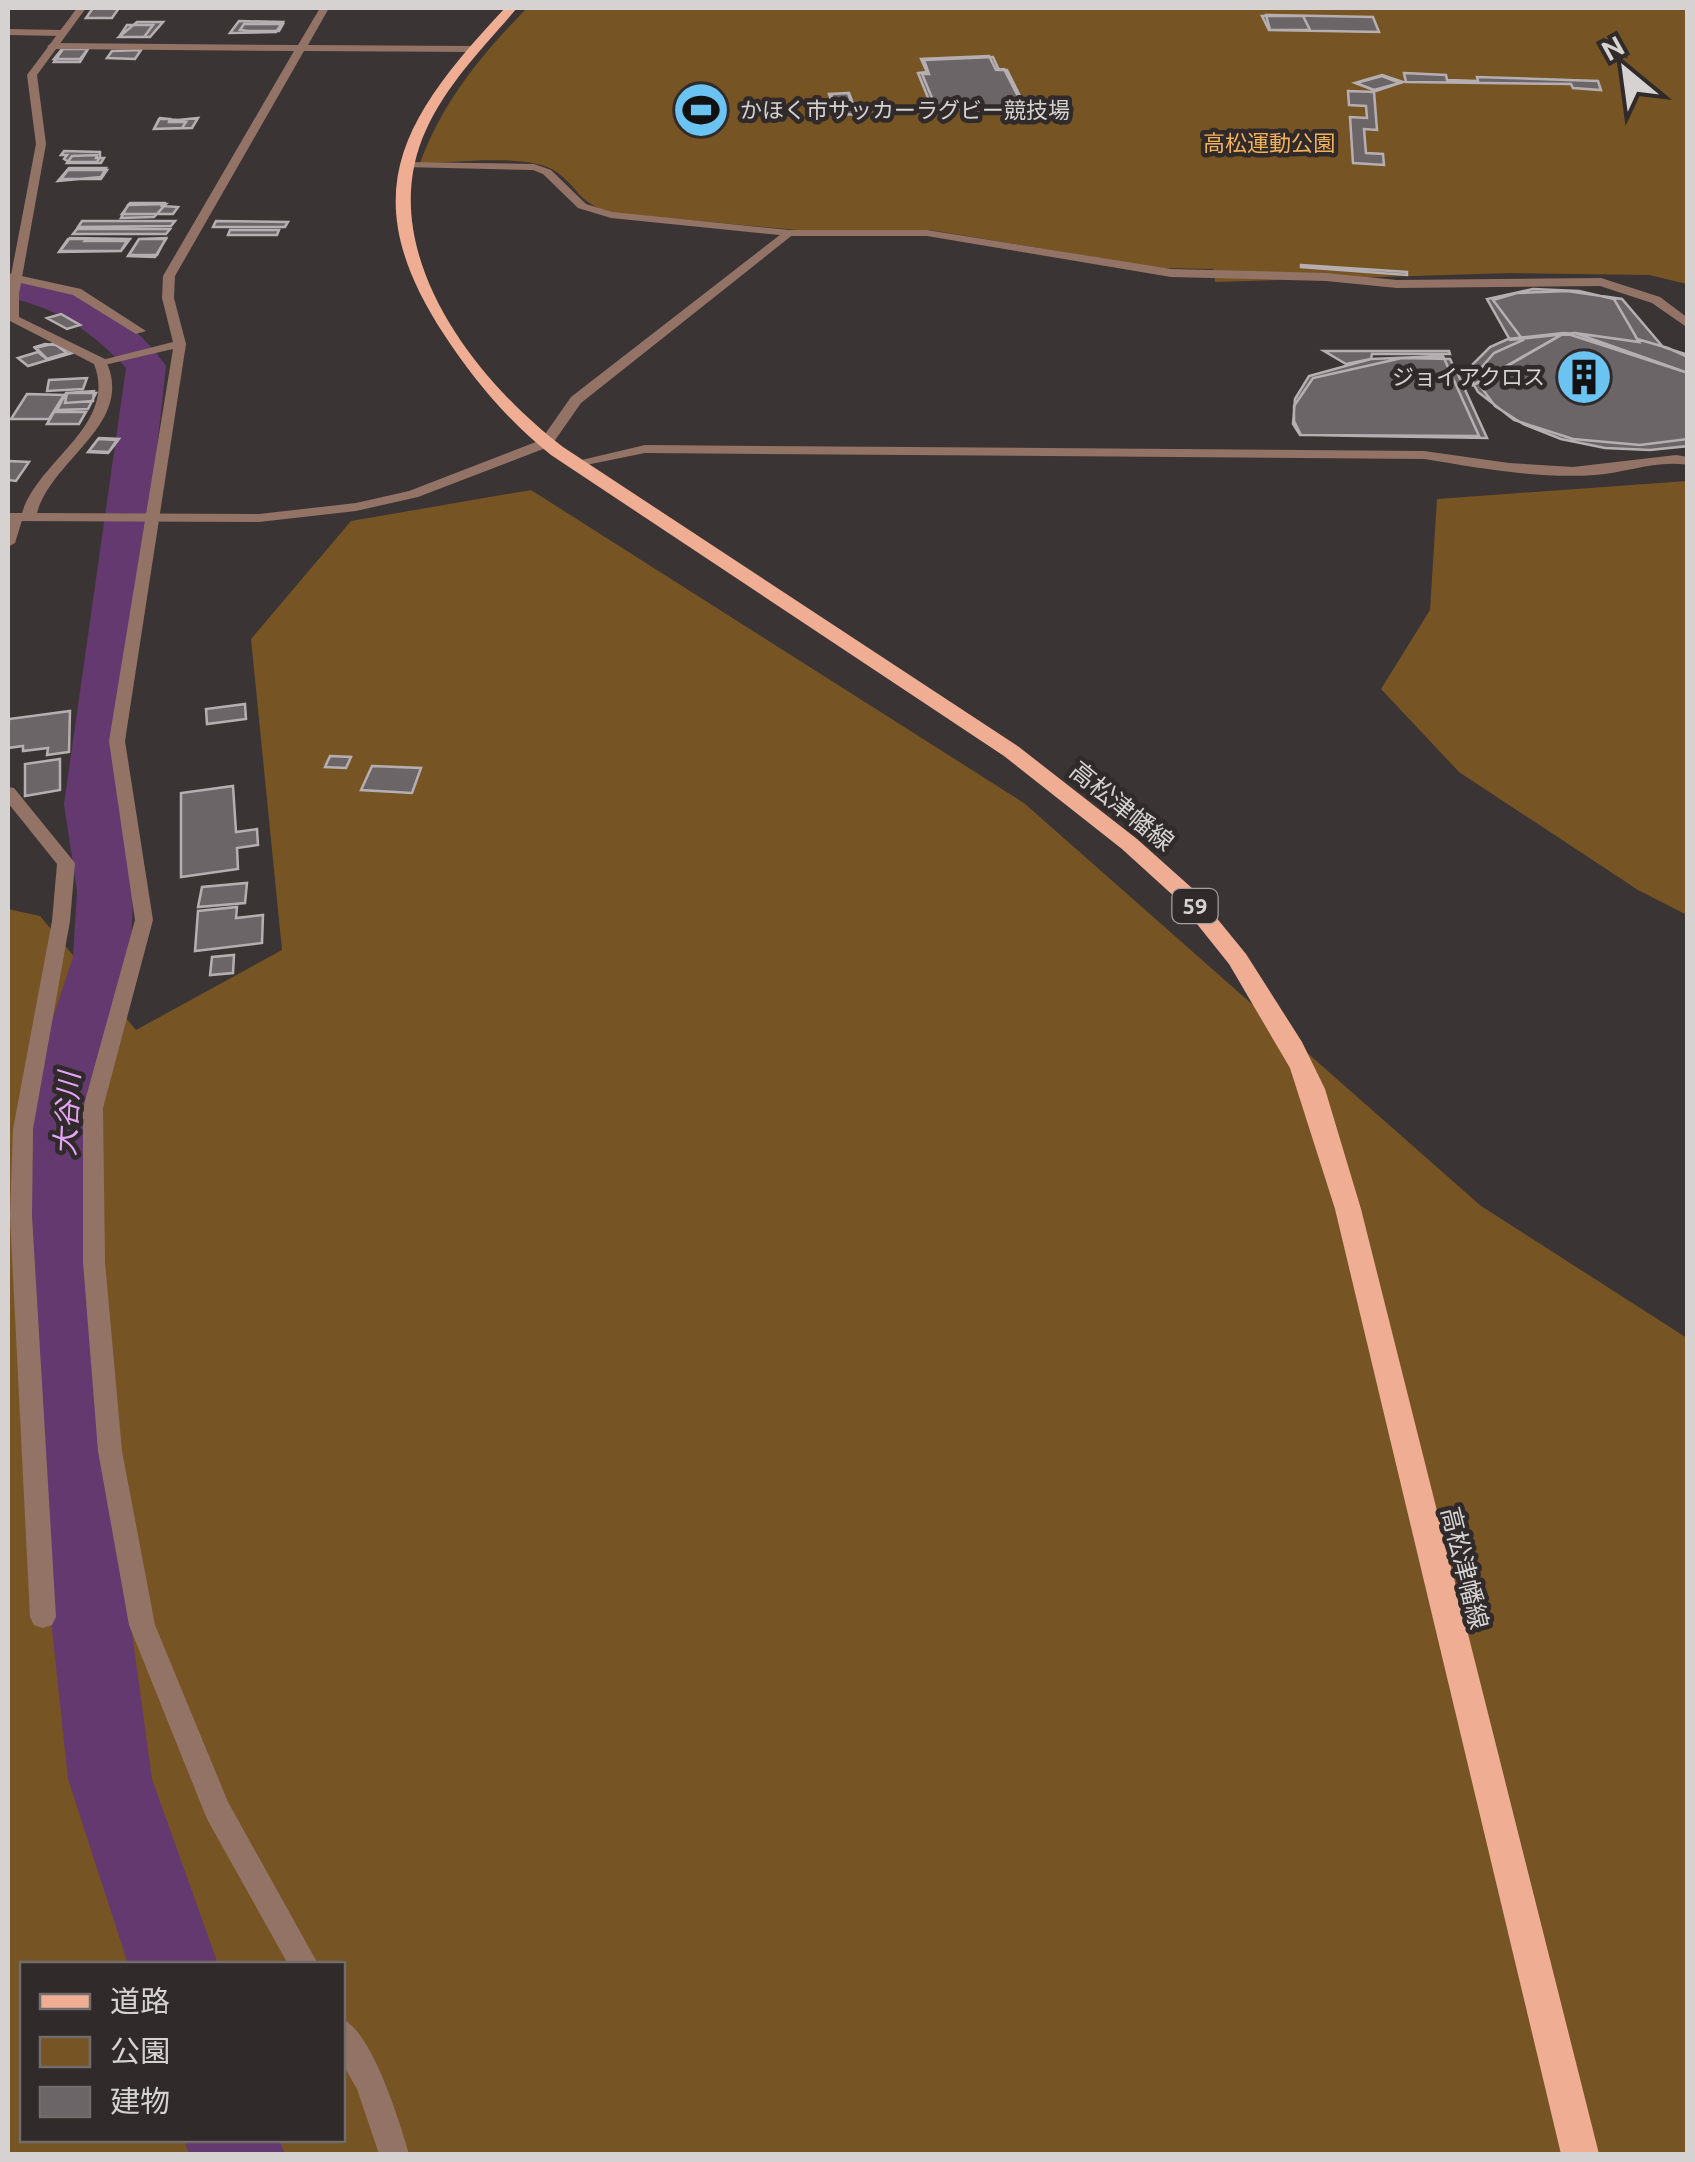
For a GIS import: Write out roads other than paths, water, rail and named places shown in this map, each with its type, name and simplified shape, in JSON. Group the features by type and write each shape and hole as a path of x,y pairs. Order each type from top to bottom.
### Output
{"main road":[{"name":"高松津幡線","path":"511,8 435,97 413,138 401,190 402,228 414,269 440,317 473,363 546,443 992,740 1106,822 1190,899 1262,996 1311,1086 1348,1209 1580,2154"}],"street":[{"path":"8,543 17,517 99,416 109,396 108,375 100,362 10,319 41,144 32,75 82,8"},
{"path":"303,1962 218,1810 142,1625 110,1451 94,1262 93,1108 144,920 116,741 153,517 175,345 168,276 324,8"},
{"path":"8,32 62,32"},
{"path":"52,46 473,48"},
{"path":"407,165 534,167 547,172 582,206 594,211 789,233 927,233 1171,273 1326,276 1397,284 1601,282 1656,300 1688,324"},
{"path":"17,517 260,518 356,507 413,494 546,443 576,400 789,233"},
{"path":"14,282 77,292 140,331"},
{"path":"100,362 175,345"},
{"path":"576,463 645,449 1424,455 1523,470 1597,470 1654,461 1688,461"},
{"path":"8,792 66,862 61,922 23,1129 21,1216 44,1617"},
{"path":"345,2039 370,2082 394,2154"}],"waterway":[{"name":"大谷川","path":"8,287 51,296 85,312 146,366 91,804 105,891 102,957 64,1078 65,1290 78,1516 110,1779 172,1962"},
{"name":"大谷川","path":"233,2142 237,2154"}],"place":[{"name":"かほく市サッカーラグビー競技場","path":"701,110"},
{"name":"ジョイアクロス","path":"1584,377"}],"park label":[{"name":"高松運動公園","path":"1269,143"}]}
